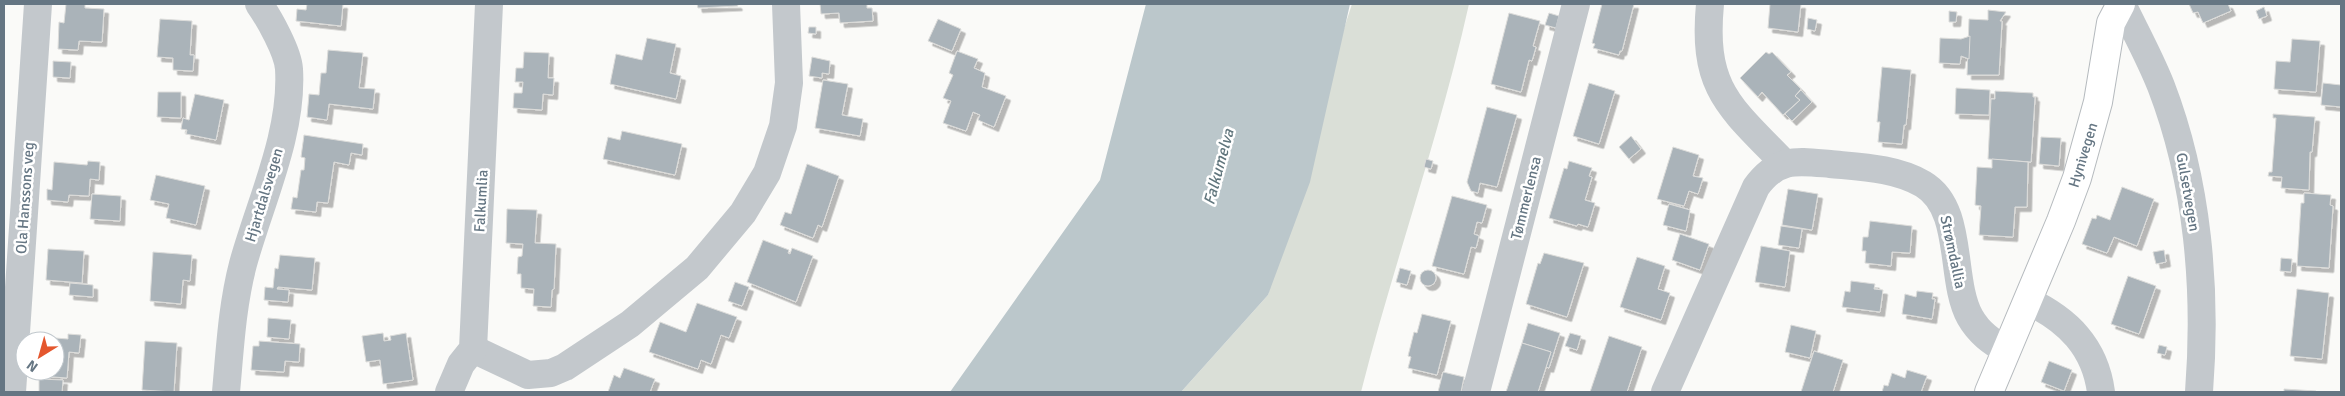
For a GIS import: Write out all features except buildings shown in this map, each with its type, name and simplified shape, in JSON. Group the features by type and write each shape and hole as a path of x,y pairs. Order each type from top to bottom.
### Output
{"main road":[{"name":"Hynivegen","path":"1989,392 2077,178 2098,102 2111,23 2121,4"}],"street":[{"name":"Ola Hanssons veg","path":"12,392 38,4"},
{"name":"Hjartdalsvegen","path":"226,392 232,322 242,266 285,125 289,67 271,21 259,4"},
{"name":"Falkumlia","path":"473,349 489,4"},
{"path":"449,392 461,364 473,349 528,375 565,367 630,324 697,268 743,213 768,173 783,126 789,83 786,4"},
{"name":"Tømmerlensa","path":"1476,392 1576,4"},
{"path":"1665,392 1691,338 1748,202 1764,176 1790,162 1740,117 1717,84 1709,53 1710,4"},
{"name":"Gulsetvegen","path":"2121,4 2161,84 2176,129 2184,163 2193,211 2200,277 2199,392"},
{"name":"Strømdallia","path":"1790,162 1872,169 1893,173 1923,184 1932,191 1941,202 1948,217 1964,302 1970,317 1980,331 2006,350"},
{"path":"2028,301 2056,317 2086,347 2093,359 2101,392"}],"shaded area":[{"path":"1352,4 1469,4 1445,102 1361,392 1181,392 1268,295 1300,163"}],"water":[{"name":"Falkumelva","path":"1146,4 1350,4 1310,182 1268,295 1181,392 950,392 1100,180"}]}
